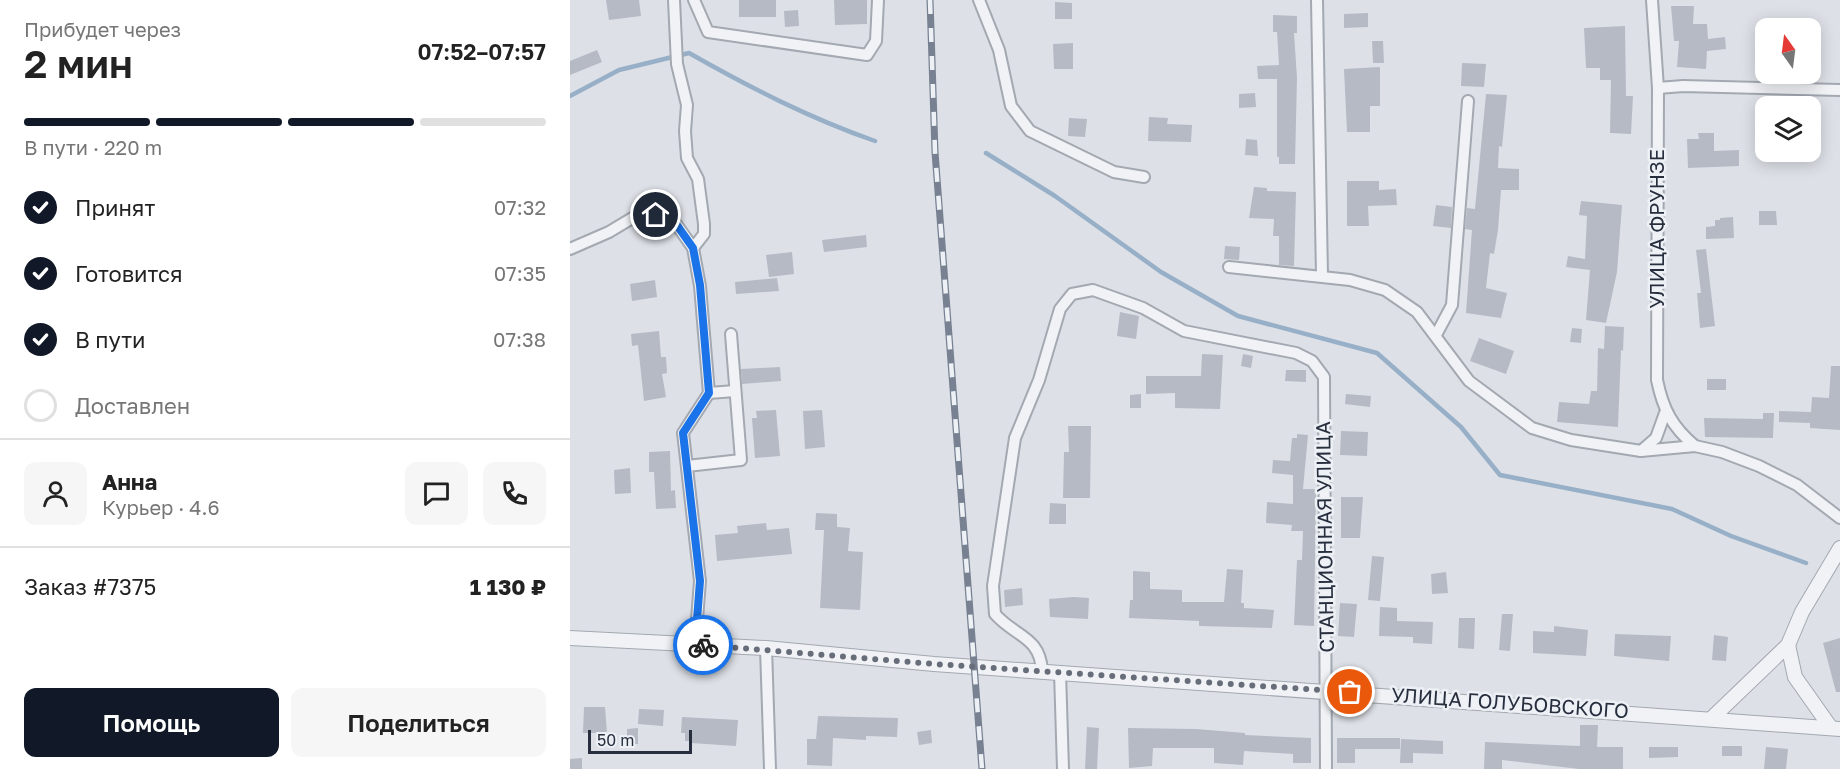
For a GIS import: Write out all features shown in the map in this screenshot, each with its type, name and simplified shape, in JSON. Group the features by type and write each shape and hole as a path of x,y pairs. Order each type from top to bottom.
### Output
{"street":[{"path":"674,0 675,50 687,105 685,131 687,158 698,179 704,224 704,234 693,248"},
{"path":"694,0 708,32 867,55 876,41 878,0"},
{"path":"979,0 999,50 1011,106 1030,131 1114,172 1144,177"},
{"path":"1317,0 1322,276"},
{"name":"УЛИЦА ФРУНЗЕ","path":"1652,0 1658,88 1656,368 1665,413 1674,427 1695,446"},
{"path":"1658,88 1683,86 1840,90"},
{"path":"1436,335 1452,304 1468,101"},
{"path":"570,249 609,232 634,217 656,215 674,221 693,248 700,285 709,393 683,433 700,581 695,645"},
{"path":"1229,267 1350,280 1385,290 1418,312 1468,381 1532,428 1571,441 1641,451 1695,446 1722,452 1759,466 1797,485 1840,518"},
{"name":"СТАНЦИОННАЯ УЛИЦА","path":"1042,671 1041,658 1034,643 995,614 993,586 1015,438 1039,380 1060,309 1068,298 1080,291 1093,290 1143,308 1184,331 1296,353 1312,361 1324,377 1326,769"},
{"path":"687,466 741,460 731,333"},
{"path":"709,393 735,391"},
{"path":"1641,451 1656,438 1665,413"},
{"path":"1712,718 1788,645 1802,612 1840,548"},
{"name":"УЛИЦА ГОЛУБОВСКОГО","path":"570,638 766,648 1042,671 1835,728"},
{"path":"1788,645 1795,677 1835,728"},
{"path":"766,648 770,769"},
{"path":"1060,672 1063,769"}],"building":[{"path":"606,0 639,0 641,16 609,20"},
{"path":"739,0 776,0 776,17 739,17"},
{"path":"834,0 867,0 867,24 835,25"},
{"path":"1055,2 1072,3 1072,19 1055,19"},
{"path":"1671,6 1694,6 1693,24 1707,24 1708,39 1725,37 1726,49 1707,51 1706,69 1677,67 1679,41 1674,41"},
{"path":"798,10 799,26 785,27 784,11"},
{"path":"1368,13 1368,27 1344,28 1344,14"},
{"path":"1273,15 1297,16 1297,33 1294,33 1297,78 1295,164 1279,164 1279,157 1277,157 1277,79 1258,79 1257,66 1279,65 1277,32 1273,32"},
{"path":"1625,26 1626,96 1633,96 1631,134 1610,133 1611,80 1600,80 1600,68 1586,68 1584,28"},
{"path":"1372,41 1383,41 1384,63 1373,63"},
{"path":"1073,43 1073,69 1054,69 1053,44"},
{"path":"597,50 602,62 570,75 570,61"},
{"path":"1462,63 1486,64 1484,87 1461,86"},
{"path":"1380,67 1380,106 1370,106 1370,132 1347,132 1344,69"},
{"path":"1255,93 1256,107 1239,108 1239,94"},
{"path":"1486,94 1507,95 1498,168 1519,169 1519,190 1501,190 1494,254 1490,253 1486,288 1507,293 1501,318 1466,313 1472,230 1465,229 1467,208 1475,209"},
{"path":"1149,117 1168,118 1167,124 1192,125 1191,142 1148,141"},
{"path":"1069,118 1087,119 1085,137 1068,136"},
{"path":"1698,133 1714,133 1714,151 1739,150 1739,166 1688,168 1687,139 1699,139"},
{"path":"1246,139 1257,140 1258,156 1245,155"},
{"path":"1347,181 1379,181 1379,190 1396,189 1397,205 1368,206 1369,226 1347,226"},
{"path":"1254,187 1267,188 1267,191 1296,192 1294,266 1279,265 1279,236 1273,236 1274,219 1249,218"},
{"path":"1581,201 1622,205 1617,272 1606,323 1586,320 1590,270 1566,267 1568,256 1585,259 1587,216 1579,215"},
{"path":"1436,205 1452,207 1451,228 1433,226"},
{"path":"1759,211 1776,211 1777,225 1759,225"},
{"path":"1733,217 1734,238 1706,239 1706,227 1715,226 1715,220 1720,220 1720,218"},
{"path":"866,235 867,247 824,252 822,240"},
{"path":"1225,246 1240,247 1239,260 1224,259"},
{"path":"1706,249 1715,326 1700,328 1697,293 1701,293 1696,250"},
{"path":"792,252 794,274 769,277 766,255"},
{"path":"777,278 779,291 736,294 735,282"},
{"path":"655,280 657,297 632,301 630,284"},
{"path":"1120,312 1139,316 1136,339 1117,336"},
{"path":"1605,326 1624,327 1618,427 1557,422 1559,402 1589,404 1591,391 1597,391 1598,348 1604,349"},
{"path":"1572,328 1582,329 1581,343 1570,342"},
{"path":"659,331 661,357 666,357 667,373 662,374 666,397 644,401 638,345 632,346 631,334"},
{"path":"1479,338 1514,351 1506,374 1470,361"},
{"path":"1202,354 1223,355 1220,409 1175,408 1175,393 1146,394 1146,376 1201,376"},
{"path":"1243,354 1253,356 1251,368 1241,366"},
{"path":"1831,366 1840,366 1840,430 1810,428 1810,423 1779,422 1779,411 1811,412 1812,397 1829,398"},
{"path":"780,367 781,381 742,384 741,369"},
{"path":"1286,370 1306,370 1306,382 1285,381"},
{"path":"1707,379 1726,379 1726,390 1707,390"},
{"path":"1141,394 1141,408 1130,408 1130,395"},
{"path":"1346,394 1371,396 1370,407 1345,404"},
{"path":"776,410 780,456 755,458 752,418 757,418 756,411"},
{"path":"822,410 825,447 805,449 803,411"},
{"path":"1763,413 1774,413 1773,438 1705,437 1704,418 1763,419"},
{"path":"1068,426 1091,426 1090,498 1063,498 1064,452 1069,452"},
{"path":"1341,431 1368,432 1367,456 1340,455"},
{"path":"1297,434 1308,435 1303,489 1316,489 1314,626 1294,625 1297,560 1302,560 1303,531 1291,531 1292,525 1266,523 1267,502 1293,504 1293,475 1272,473 1273,460 1290,461 1292,438 1297,438"},
{"path":"670,451 671,491 675,490 676,508 656,509 654,472 649,472 649,452"},
{"path":"630,468 631,493 615,494 614,470"},
{"path":"1341,497 1363,497 1360,538 1341,538"},
{"path":"1050,503 1066,504 1066,524 1049,524"},
{"path":"816,513 837,514 837,527 850,528 848,551 863,552 860,610 820,608 824,530 815,530"},
{"path":"766,523 767,530 789,528 792,554 717,561 715,535 738,533 737,526"},
{"path":"1372,556 1384,557 1380,601 1368,600"},
{"path":"1227,569 1243,570 1241,603 1244,603 1244,608 1274,610 1272,628 1199,626 1199,621 1129,618 1130,600 1133,600 1133,571 1150,572 1150,589 1182,590 1182,602 1224,602"},
{"path":"1446,572 1448,593 1432,594 1431,574"},
{"path":"1022,588 1023,605 1005,607 1004,590"},
{"path":"1089,598 1088,619 1050,617 1049,599"},
{"path":"1340,603 1357,604 1354,637 1338,636"},
{"path":"1380,607 1397,608 1397,621 1433,622 1432,644 1413,643 1413,637 1379,636"},
{"path":"1502,614 1513,614 1510,651 1499,650"},
{"path":"1459,618 1475,618 1474,649 1458,648"},
{"path":"1554,626 1588,630 1586,656 1533,653 1533,631 1554,632"},
{"path":"1615,634 1671,636 1669,661 1614,656"},
{"path":"1714,635 1728,637 1726,661 1712,660"},
{"path":"1840,638 1840,692 1836,692 1823,643"},
{"path":"584,707 605,707 607,733 583,733"},
{"path":"639,709 664,710 663,726 638,724"},
{"path":"818,716 898,718 897,737 866,736 866,740 833,738 832,766 807,765 807,739 816,739"},
{"path":"682,717 738,720 736,746 685,741 685,733 681,733"},
{"path":"1580,725 1598,725 1597,747 1623,747 1623,769 1579,769 1502,760 1502,769 1484,769 1485,742 1580,746"},
{"path":"1087,727 1099,728 1097,769 1085,769"},
{"path":"638,728 638,744 627,744 627,729"},
{"path":"1128,728 1196,729 1245,733 1245,735 1311,738 1311,763 1293,763 1293,754 1244,751 1243,765 1214,763 1214,748 1153,748 1152,766 1129,768"},
{"path":"931,730 932,743 919,745 917,732"},
{"path":"1337,738 1400,738 1400,749 1355,749 1355,763 1337,763"},
{"path":"1401,739 1443,741 1443,754 1413,753 1413,763 1400,763"},
{"path":"1722,746 1742,746 1742,756 1722,756"},
{"path":"1649,747 1678,747 1678,757 1649,758"},
{"path":"1766,747 1788,749 1786,769 1764,769"},
{"path":"582,758 582,769 570,769 570,759"}],"waterway":[{"path":"570,96 619,70 689,53 780,101 875,141"},
{"path":"986,153 1055,196 1161,272 1238,316 1377,353 1461,427 1500,475 1672,509 1731,536 1806,563"}],"railway":[{"path":"930,0 935,152 982,769"}],"way so far":[{"path":"703,645 766,648 934,664 1350,692"}],"route":[{"path":"656,215 674,221 684,233 693,248 700,285 709,393 683,433 700,581 695,645 703,645"}]}
